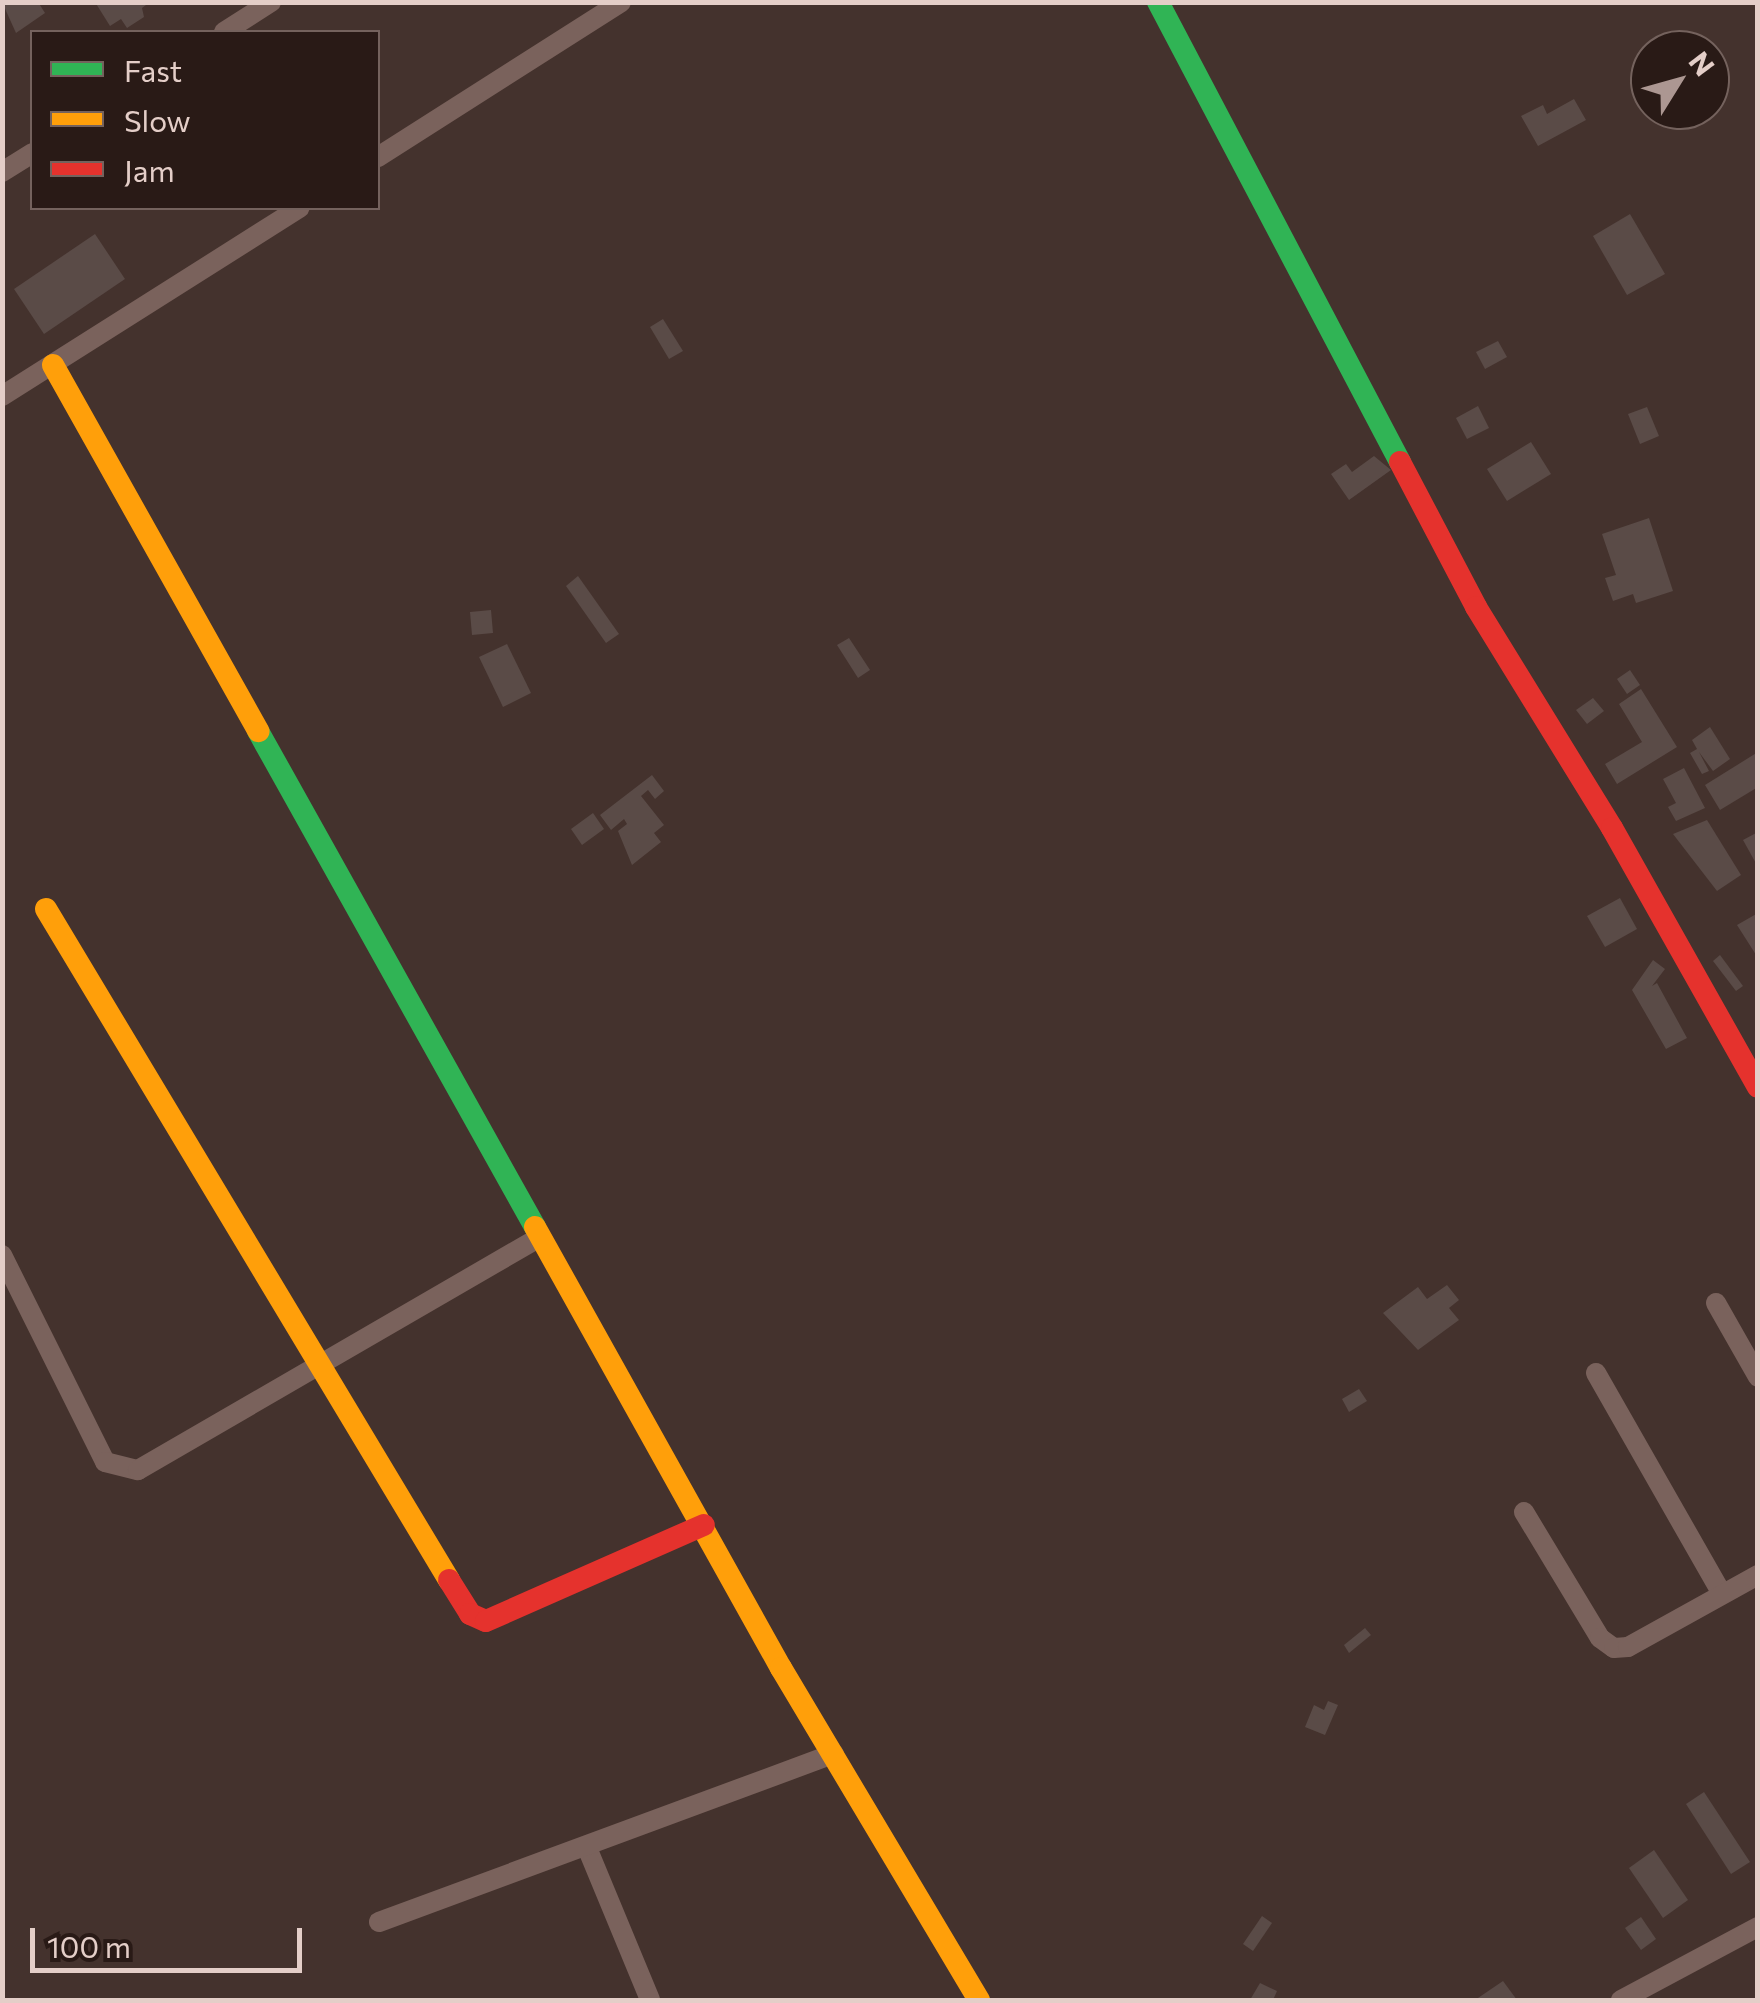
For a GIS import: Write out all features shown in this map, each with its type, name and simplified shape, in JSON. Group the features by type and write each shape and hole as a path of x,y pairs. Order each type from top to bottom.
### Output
{"street":[{"path":"227,30 271,2"},
{"path":"380,156 620,2"},
{"path":"1158,2 1476,607 1612,828 1758,1087"},
{"path":"2,172 30,154"},
{"path":"2,396 296,210"},
{"path":"53,365 540,1237 834,1754 979,2000"},
{"path":"46,909 178,1120 453,1592 486,1621 704,1525"},
{"path":"2,1255 105,1462 138,1470 540,1237"},
{"path":"1716,1303 1758,1377"},
{"path":"1596,1373 1722,1594"},
{"path":"1524,1512 1600,1638 1614,1648 1628,1647 1758,1575"},
{"path":"380,1922 588,1850 834,1754"},
{"path":"588,1850 650,2000"},
{"path":"1620,2000 1758,1928"}],"building":[{"path":"2,2 38,2 45,13 16,33"},
{"path":"95,2 150,2 142,8 144,17 127,28 121,19 110,26"},
{"path":"1574,99 1586,120 1538,146 1521,116 1543,105 1547,114"},
{"path":"1630,214 1665,274 1627,295 1593,236"},
{"path":"95,234 125,279 44,334 14,289"},
{"path":"663,319 683,351 669,359 650,327"},
{"path":"1498,341 1507,357 1485,369 1476,352"},
{"path":"1478,406 1489,428 1467,439 1456,418"},
{"path":"1647,407 1659,436 1640,444 1628,414"},
{"path":"1531,442 1551,474 1507,501 1487,469"},
{"path":"1374,456 1391,470 1349,500 1331,474 1346,464 1352,472"},
{"path":"1649,518 1673,591 1636,603 1633,594 1613,601 1605,578 1616,575 1602,534"},
{"path":"578,576 619,634 606,643 566,586"},
{"path":"491,610 493,633 472,635 470,612"},
{"path":"849,638 870,670 858,678 837,645"},
{"path":"507,644 531,693 503,707 479,657"},
{"path":"1630,670 1640,685 1627,694 1617,679"},
{"path":"1641,689 1677,747 1617,784 1605,764 1642,742 1619,704"},
{"path":"1593,698 1604,711 1587,724 1576,710"},
{"path":"1710,727 1730,759 1713,771 1699,752 1709,771 1702,774 1690,753 1697,749 1692,740"},
{"path":"1758,752 1758,787 1720,810 1705,785"},
{"path":"1684,768 1705,808 1676,821 1668,807 1676,803 1663,779"},
{"path":"652,775 664,791 655,799 648,790 641,796 664,825 654,833 661,842 632,865 618,831 627,824 624,819 611,830 600,815"},
{"path":"593,813 604,829 582,845 571,829"},
{"path":"1707,820 1741,875 1717,891 1673,834"},
{"path":"1758,832 1758,867 1743,840"},
{"path":"1620,898 1637,929 1605,947 1587,916"},
{"path":"1758,913 1758,958 1737,925"},
{"path":"1720,955 1743,986 1736,991 1713,961"},
{"path":"1653,960 1665,969 1652,986 1657,983 1687,1038 1666,1049 1632,990"},
{"path":"1447,1285 1459,1300 1449,1308 1459,1320 1418,1350 1383,1313 1418,1287 1427,1299"},
{"path":"1359,1389 1367,1401 1349,1412 1342,1399"},
{"path":"1365,1628 1371,1635 1349,1653 1344,1645"},
{"path":"1328,1701 1338,1705 1325,1735 1305,1727 1314,1705 1324,1710"},
{"path":"1704,1792 1750,1862 1731,1874 1686,1804"},
{"path":"1654,1850 1688,1900 1663,1918 1629,1868"},
{"path":"1262,1916 1272,1923 1253,1951 1243,1944"},
{"path":"1641,1917 1656,1939 1641,1950 1625,1928"},
{"path":"1503,1981 1517,2000 1475,2000"},
{"path":"1260,1983 1277,1991 1273,2000 1250,2000"}],"traffic: fast":[{"path":"1158,2 1400,462"},
{"path":"258,731 535,1227"}],"traffic: slow":[{"path":"53,365 258,731"},
{"path":"46,909 449,1580"},
{"path":"535,1227 781,1668 979,2000"}],"traffic: jam":[{"path":"1400,462 1476,607 1612,828 1758,1087"},
{"path":"449,1580 470,1614 486,1621 704,1525"}]}
